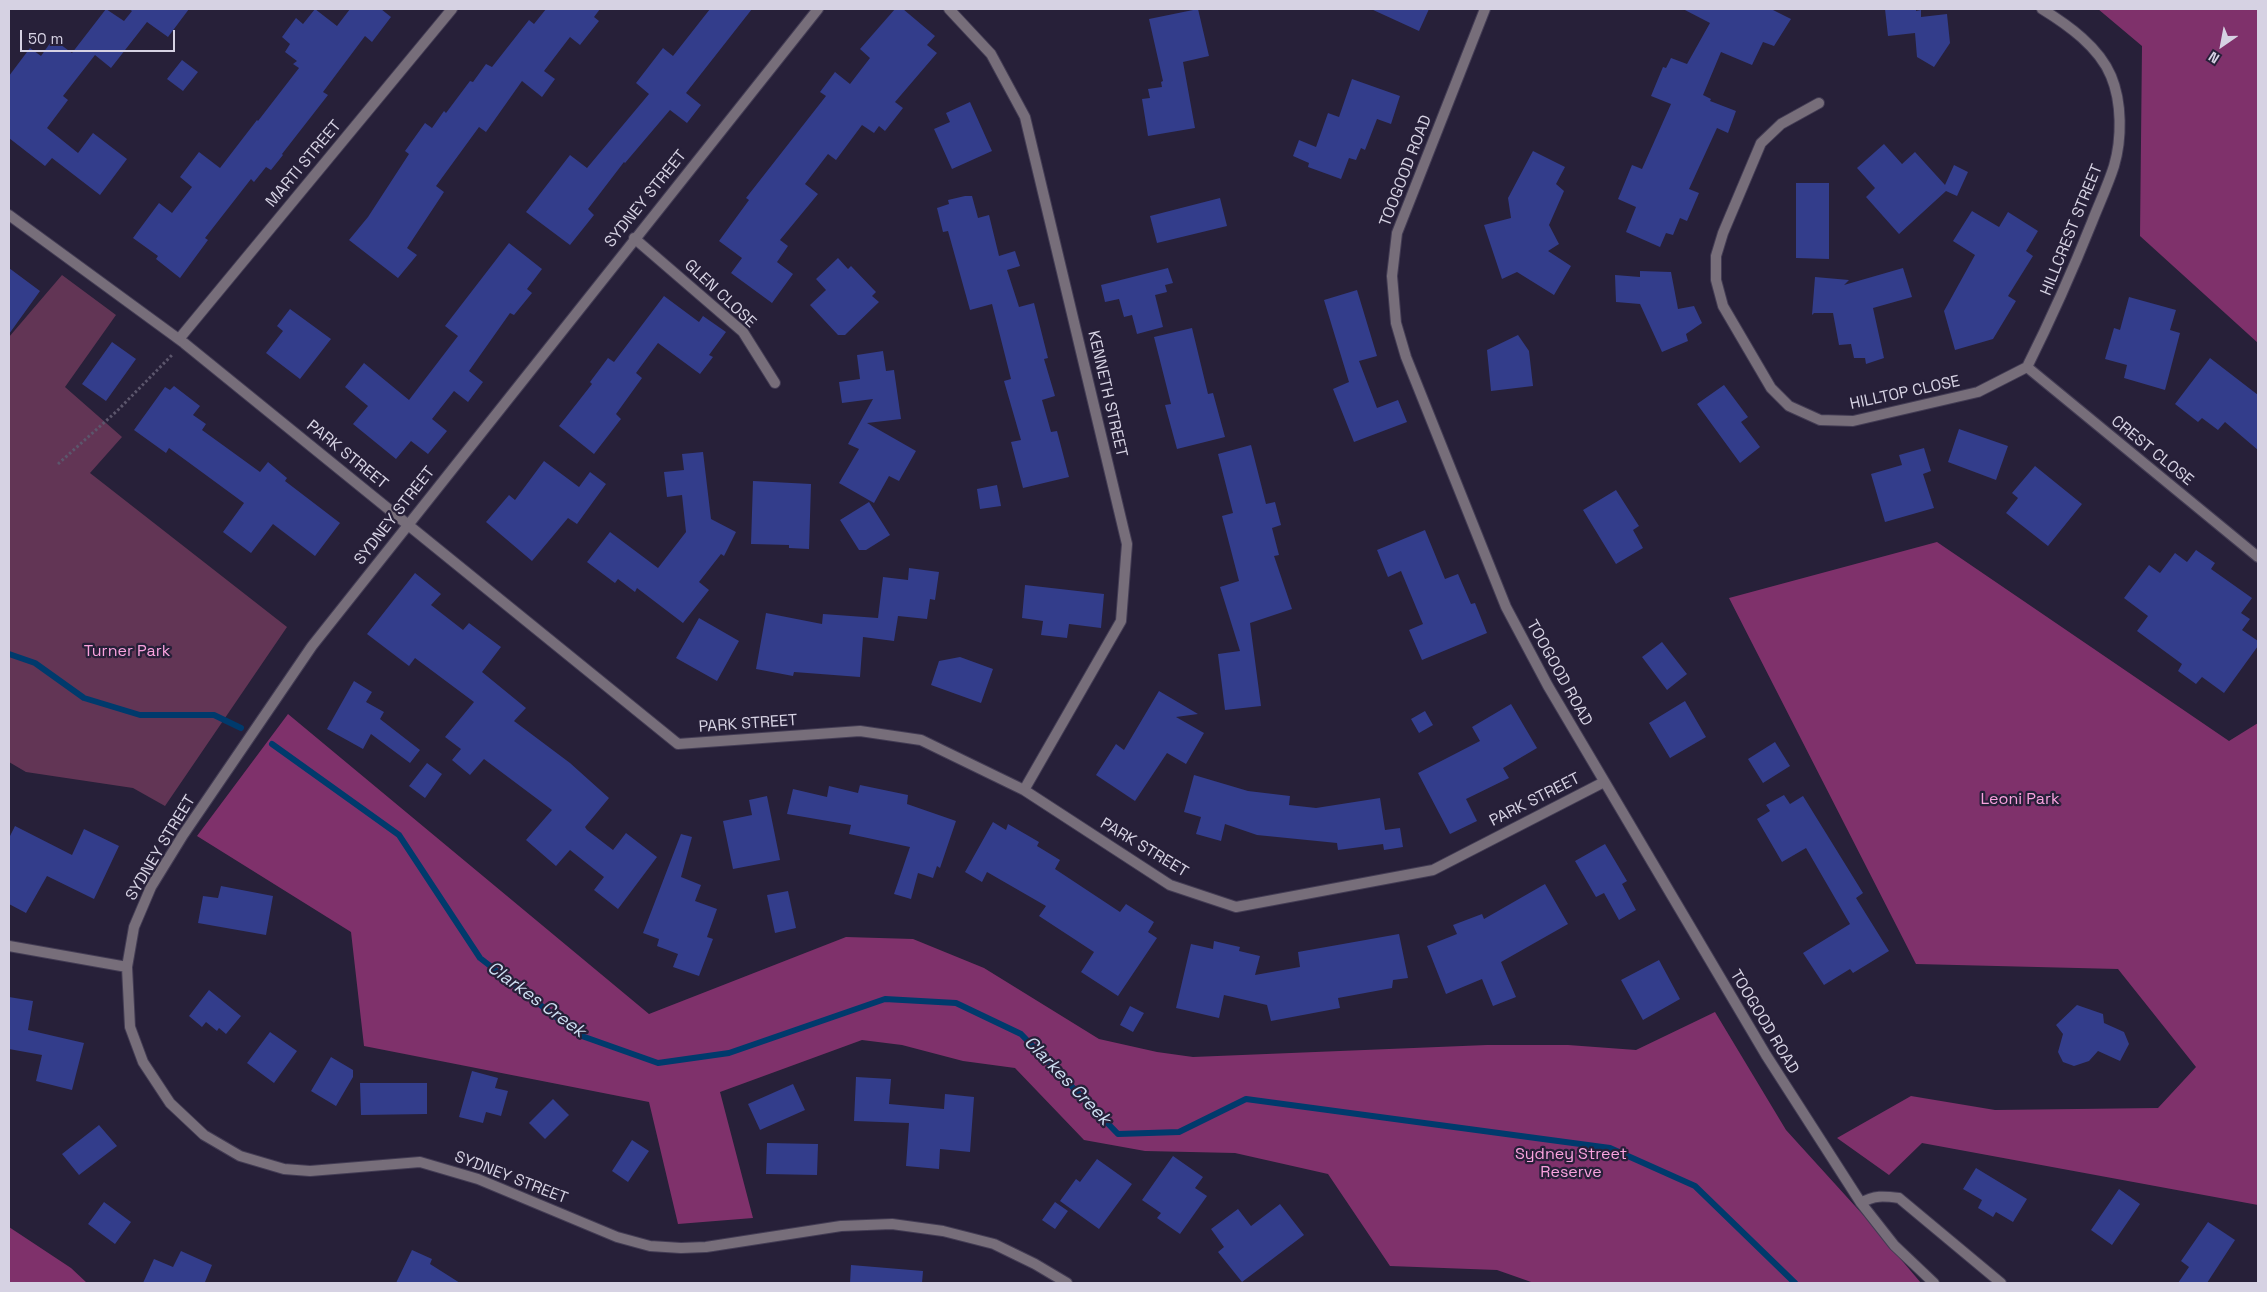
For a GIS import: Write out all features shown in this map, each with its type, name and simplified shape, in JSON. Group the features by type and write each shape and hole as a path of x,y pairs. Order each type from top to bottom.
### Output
{"street":[{"name":"MARTI STREET","path":"182,341 452,9"},
{"name":"SYDNEY STREET","path":"818,9 634,238 312,646 183,835 152,887 134,927 127,967 130,1027 143,1062 170,1103 204,1135 240,1156 284,1169 310,1171 420,1162 478,1178 617,1237 650,1246 706,1247 841,1226 892,1224 943,1231 994,1244 1067,1283"},
{"name":"KENNETH STREET","path":"949,9 991,54 1025,117 1127,544 1121,621 1024,790"},
{"name":"TOOGOOD ROAD","path":"1485,9 1397,233 1392,276 1396,323 1406,357 1506,607 1548,686 1766,1055 1861,1203 1894,1245 1934,1283"},
{"name":"HILLCREST STREET","path":"2027,368 2060,301 2114,165 2120,120 2118,97 2111,75 2092,47 2060,20 2042,9"},
{"name":"HILLTOP CLOSE","path":"1819,102 1782,124 1761,143 1723,233 1716,256 1716,280 1723,306 1771,388 1789,406 1820,420 1852,421 1978,392 2027,368"},
{"name":"PARK STREET","path":"9,215 182,341 678,744 860,731 921,740 1024,790 1170,885 1236,907 1433,870 1604,782"},
{"name":"GLEN CLOSE","path":"634,238 743,332 775,383"},
{"name":"CREST CLOSE","path":"2027,368 2258,557"},
{"path":"9,946 127,967"},
{"path":"1861,1203 1871,1197 1883,1195 1899,1198 2001,1283"}],"path":[{"path":"58,464 117,412 182,341"}],"green space":[{"path":"2098,9 2258,9 2258,343 2140,236 2142,46"},
{"name":"Turner Park","path":"62,275 116,315 65,387 122,437 90,473 287,627 165,806 133,788 26,772 9,762 9,337"},
{"name":"Leoni Park","path":"1937,542 2229,741 2258,723 2258,1205 1922,1143 1889,1175 1837,1138 1911,1096 1995,1110 2158,1108 2196,1067 2118,969 1916,964 1729,598"},
{"name":"Sydney Street Reserve","path":"288,714 649,1014 846,937 913,939 984,968 1099,1039 1157,1052 1193,1057 1487,1045 1568,1045 1636,1050 1715,1012 1786,1130 1865,1217 1921,1283 1534,1283 1497,1270 1390,1266 1328,1174 1235,1153 1145,1151 1084,1140 1015,1068 963,1061 902,1045 862,1040 720,1092 753,1218 678,1224 649,1102 364,1046 351,932 197,836"},
{"path":"9,1227 71,1268 87,1283 9,1283"}],"building":[{"path":"106,9 124,21 132,11 129,9 189,9 168,37 147,22 111,68 95,55 63,96 68,100 47,128 78,153 93,133 127,159 100,195 52,158 45,166 9,138 9,76 30,48 41,56 53,39 72,53"},
{"path":"315,9 337,26 350,9 381,9 391,17 372,42 365,36 323,92 328,95 283,155 271,170 266,167 254,182 251,179 205,238 208,240 180,278 156,259 158,256 133,238 159,203 172,213 192,187 180,177 199,152 220,168 258,121 299,68 293,64 297,61 285,52 290,44 282,37 296,18 303,24"},
{"path":"546,9 600,9 594,17 599,21 580,45 570,37 544,71 555,79 542,97 522,81 486,132 479,127 436,186 444,192 407,248 417,255 398,278 349,240 368,217 409,154 405,151 425,123 432,128 444,111 446,113 470,81 473,82 486,64 492,67 529,20 534,24"},
{"path":"710,9 752,9 686,93 701,105 687,123 670,110 624,162 588,209 594,215 570,245 526,212 570,155 587,168 649,94 636,83 663,48 673,56"},
{"path":"895,9 903,9 935,36 927,45 937,53 895,102 903,108 885,131 879,126 874,133 862,125 836,160 828,154 805,184 818,194 780,240 788,246 777,262 793,274 772,303 731,273 742,258 719,241 749,200 746,198 826,96 820,92 835,72 850,84 870,58 860,49"},
{"path":"1198,9 1209,56 1183,62 1195,128 1148,136 1142,99 1150,98 1148,89 1162,87 1161,82 1163,81 1149,19"},
{"path":"1371,9 1429,9 1419,31"},
{"path":"1683,9 1771,9 1791,19 1774,46 1763,42 1752,65 1721,52 1703,95 1711,99 1710,101 1736,111 1728,133 1717,128 1689,189 1699,193 1687,221 1680,218 1673,235 1666,233 1660,247 1626,232 1636,207 1618,199 1632,165 1642,169 1671,104 1651,96 1663,67 1666,68 1671,58 1687,64 1710,23"},
{"path":"1885,9 1921,10 1921,17 1947,14 1950,43 1934,67 1917,57 1915,33 1888,36"},
{"path":"182,60 198,72 183,91 167,79"},
{"path":"1352,79 1400,96 1391,124 1377,119 1365,150 1361,148 1356,160 1349,158 1341,179 1308,167 1309,163 1293,156 1299,140 1316,147 1328,113 1339,117"},
{"path":"970,102 992,151 952,169 934,129 950,122 946,113"},
{"path":"1884,144 1902,164 1915,152 1945,185 1954,165 1968,172 1957,196 1946,191 1899,234 1866,197 1875,188 1857,168"},
{"path":"1533,151 1565,167 1556,184 1564,191 1549,225 1559,244 1548,251 1571,266 1554,295 1517,272 1502,279 1484,225 1511,218 1508,198"},
{"path":"1796,183 1829,183 1829,259 1796,258"},
{"path":"972,196 978,218 989,215 999,256 1015,251 1020,266 1007,270 1019,307 1034,303 1048,358 1044,359 1055,396 1042,400 1051,432 1057,431 1069,477 1023,488 1011,442 1021,440 1004,381 1011,379 992,304 970,310 948,231 943,232 937,208 949,204 948,200"},
{"path":"1220,198 1227,226 1157,243 1150,216"},
{"path":"1972,211 1999,227 2008,212 2038,231 2026,251 2033,256 2008,296 2016,301 1993,339 1955,350 1944,311 1975,255 1953,241"},
{"path":"509,243 542,269 527,289 532,293 514,315 510,313 469,371 483,382 468,402 454,391 432,419 447,431 428,454 411,441 396,459 353,424 368,406 345,387 364,363 409,400 458,336 445,326"},
{"path":"838,258 848,269 851,266 876,292 872,296 879,302 845,335 838,335 810,305 826,290 816,279"},
{"path":"9,268 40,291 9,334"},
{"path":"1168,268 1173,283 1165,285 1167,292 1155,295 1163,327 1137,334 1132,315 1124,317 1119,299 1105,302 1101,285"},
{"path":"1903,268 1912,297 1873,308 1884,358 1866,364 1865,358 1854,358 1851,344 1839,345 1833,313 1814,313 1812,315 1815,277 1849,280 1844,285"},
{"path":"1640,271 1671,272 1678,309 1694,306 1702,323 1686,334 1688,341 1662,352 1640,304 1616,302 1615,275 1640,277"},
{"path":"1357,290 1377,356 1359,361 1377,408 1398,400 1407,422 1354,442 1333,389 1349,382 1324,300"},
{"path":"664,296 699,322 703,316 726,332 709,355 713,357 700,374 658,343 636,373 642,378 616,414 621,419 594,454 559,426 592,384 590,382 608,358 614,362"},
{"path":"2129,297 2176,310 2170,330 2180,333 2165,390 2124,378 2127,365 2105,359 2114,328 2120,330"},
{"path":"290,309 331,339 300,379 266,353 283,331 277,326"},
{"path":"1192,328 1208,394 1213,393 1225,437 1177,449 1165,405 1171,404 1154,337"},
{"path":"1518,335 1529,351 1533,386 1491,391 1487,350"},
{"path":"112,342 136,359 106,401 82,384"},
{"path":"883,351 886,371 894,370 901,419 867,423 916,451 899,481 889,476 874,503 839,483 859,449 848,444 873,399 842,403 839,382 860,379 857,355"},
{"path":"2210,358 2258,395 2258,450 2225,422 2218,430 2202,418 2198,422 2175,404"},
{"path":"1724,385 1748,417 1741,422 1760,447 1740,463 1697,404"},
{"path":"174,386 200,406 193,415 206,424 202,430 260,472 268,462 287,478 285,481 340,523 315,556 273,524 251,553 223,532 244,503 169,448 166,453 134,430 165,387 170,390"},
{"path":"1959,429 2008,446 1996,480 1948,462"},
{"path":"1251,445 1266,504 1275,502 1281,525 1272,528 1279,555 1274,556 1292,609 1250,623 1261,706 1225,710 1218,654 1240,651 1220,587 1239,581 1222,516 1233,513 1218,454"},
{"path":"1924,448 1931,471 1923,474 1934,508 1885,522 1871,474 1902,465 1899,455"},
{"path":"703,452 711,519 736,532 724,556 721,554 699,582 709,590 683,623 637,588 635,592 618,579 615,583 587,562 610,532 658,568 686,532 682,495 667,497 664,472 684,470 682,454"},
{"path":"544,461 579,487 590,472 606,484 577,524 568,518 532,561 486,522 509,495 515,500"},
{"path":"2035,466 2082,504 2048,546 2006,513 2018,498 2012,493"},
{"path":"753,481 811,484 809,549 789,548 789,545 751,544"},
{"path":"997,485 1001,506 980,509 977,489"},
{"path":"1616,490 1639,526 1633,530 1643,548 1616,564 1583,510"},
{"path":"869,502 890,535 866,550 859,550 840,520"},
{"path":"1425,530 1445,579 1458,574 1471,604 1475,603 1487,633 1422,660 1409,630 1423,624 1401,571 1388,577 1377,550"},
{"path":"2196,550 2215,563 2211,569 2252,598 2241,613 2250,619 2242,630 2258,641 2258,646 2224,693 2202,677 2196,684 2178,671 2182,664 2137,631 2148,616 2124,598 2149,565 2160,573 2175,553 2187,562"},
{"path":"909,568 939,572 935,600 930,599 927,619 898,616 894,641 863,637 860,677 794,672 793,676 756,669 766,613 822,624 823,614 878,618 883,577 908,580"},
{"path":"415,573 441,594 431,605 463,630 469,623 501,647 482,672 526,708 514,721 570,763 609,798 585,827 587,830 613,850 626,833 657,857 618,909 594,890 604,877 570,850 556,866 526,840 552,810 484,759 470,775 452,760 461,749 445,737 474,702 415,658 409,666 367,634"},
{"path":"1025,585 1104,594 1101,628 1069,624 1067,638 1041,635 1043,621 1022,618"},
{"path":"699,618 739,641 717,681 676,658"},
{"path":"1662,642 1687,674 1667,690 1642,657"},
{"path":"960,657 993,669 981,703 931,685 939,661"},
{"path":"354,681 372,692 366,702 384,712 380,719 420,750 410,763 371,734 363,749 327,729"},
{"path":"1159,691 1198,714 1176,717 1204,733 1186,764 1167,753 1135,801 1096,775 1116,744 1124,750"},
{"path":"1685,701 1706,737 1670,758 1649,723"},
{"path":"1511,704 1537,748 1503,768 1509,778 1466,799 1477,821 1450,834 1418,773 1480,741 1472,727"},
{"path":"1425,711 1433,725 1419,733 1411,719"},
{"path":"1775,742 1790,766 1763,783 1748,759"},
{"path":"427,763 442,774 425,798 409,786"},
{"path":"1194,775 1248,791 1290,796 1289,805 1316,808 1380,798 1385,830 1400,828 1403,847 1384,850 1383,844 1338,850 1337,843 1257,835 1225,824 1221,841 1196,834 1201,817 1184,812"},
{"path":"860,785 908,795 907,804 956,821 940,868 937,866 933,878 918,873 911,899 894,894 910,847 849,834 851,825 787,814 793,789 827,797 829,786 858,793"},
{"path":"1784,795 1790,804 1803,796 1863,893 1856,898 1889,951 1853,973 1850,969 1824,985 1803,953 1850,924 1806,848 1782,862 1757,819 1770,811 1766,805"},
{"path":"767,796 780,860 733,869 723,821 752,815 749,800"},
{"path":"993,822 1006,830 1008,824 1039,842 1037,846 1060,860 1055,869 1120,912 1126,904 1154,922 1148,932 1157,938 1118,996 1081,972 1094,952 1039,916 1046,906 987,872 982,882 965,872"},
{"path":"15,826 72,855 84,829 119,846 94,899 47,876 26,913 9,904 9,838"},
{"path":"681,834 692,837 681,877 701,885 695,901 717,909 707,937 713,939 699,976 673,967 678,954 657,946 659,939 643,933"},
{"path":"1605,844 1627,881 1622,884 1636,910 1619,920 1604,893 1596,897 1575,861"},
{"path":"1545,884 1568,924 1501,962 1516,997 1493,1006 1482,979 1446,994 1427,946 1457,934 1453,925 1482,914 1484,919"},
{"path":"221,886 273,896 266,935 198,923 203,896 218,898"},
{"path":"788,891 796,928 775,933 767,895"},
{"path":"1399,934 1408,978 1393,980 1392,988 1338,998 1340,1008 1271,1021 1267,1005 1224,995 1219,1018 1176,1008 1191,944 1213,949 1214,941 1240,947 1239,951 1260,956 1255,975 1300,967 1298,952"},
{"path":"1659,960 1680,999 1643,1020 1621,980"},
{"path":"209,990 241,1016 226,1034 219,1028 217,1031 206,1022 202,1027 189,1016"},
{"path":"9,997 33,1001 28,1030 84,1043 72,1090 36,1081 42,1055 9,1049"},
{"path":"2077,1005 2103,1014 2104,1023 2124,1032 2129,1044 2120,1061 2098,1051 2089,1061 2074,1066 2063,1062 2058,1052 2063,1034 2056,1025"},
{"path":"1130,1006 1144,1013 1133,1032 1120,1025"},
{"path":"270,1032 297,1051 274,1083 247,1063"},
{"path":"331,1057 353,1070 353,1077 336,1106 311,1091"},
{"path":"472,1071 498,1078 495,1088 508,1091 501,1116 486,1112 483,1123 459,1117"},
{"path":"856,1077 891,1079 889,1104 944,1109 945,1094 974,1097 970,1152 940,1149 939,1169 906,1166 909,1123 854,1121"},
{"path":"360,1083 427,1083 427,1114 361,1115"},
{"path":"793,1084 805,1110 760,1130 748,1104"},
{"path":"553,1099 569,1115 545,1139 529,1123"},
{"path":"99,1125 117,1146 79,1175 62,1154"},
{"path":"632,1140 649,1151 628,1182 612,1171"},
{"path":"767,1143 818,1144 817,1175 766,1174"},
{"path":"1173,1156 1203,1177 1195,1188 1207,1196 1180,1234 1157,1218 1161,1213 1142,1200"},
{"path":"1097,1159 1132,1184 1099,1229 1060,1201 1076,1179 1080,1182"},
{"path":"1976,1168 2027,1199 2013,1222 1996,1212 1993,1217 1978,1208 1982,1200 1963,1189"},
{"path":"2119,1189 2140,1204 2112,1245 2091,1230"},
{"path":"104,1202 131,1222 115,1244 88,1224"},
{"path":"1055,1202 1068,1211 1055,1229 1042,1220"},
{"path":"1280,1204 1304,1235 1242,1282 1218,1252 1224,1247 1211,1229 1238,1209 1251,1226"},
{"path":"2208,1222 2235,1240 2207,1283 2178,1283 2189,1267 2181,1261"},
{"path":"412,1250 432,1259 430,1264 460,1283 396,1283"},
{"path":"181,1251 212,1265 205,1282 208,1283 143,1283 154,1259 173,1267"},
{"path":"851,1265 923,1271 922,1283 850,1283"}],"waterway":[{"name":"Clarkes Creek","path":"9,654 35,663 84,698 140,715 214,715 241,728"},
{"name":"Clarkes Creek","path":"272,744 399,835 480,958 579,1035 658,1063 729,1053 885,999 956,1003 1021,1034 1118,1134 1179,1132 1246,1099 1610,1148 1695,1186 1795,1283"}]}
